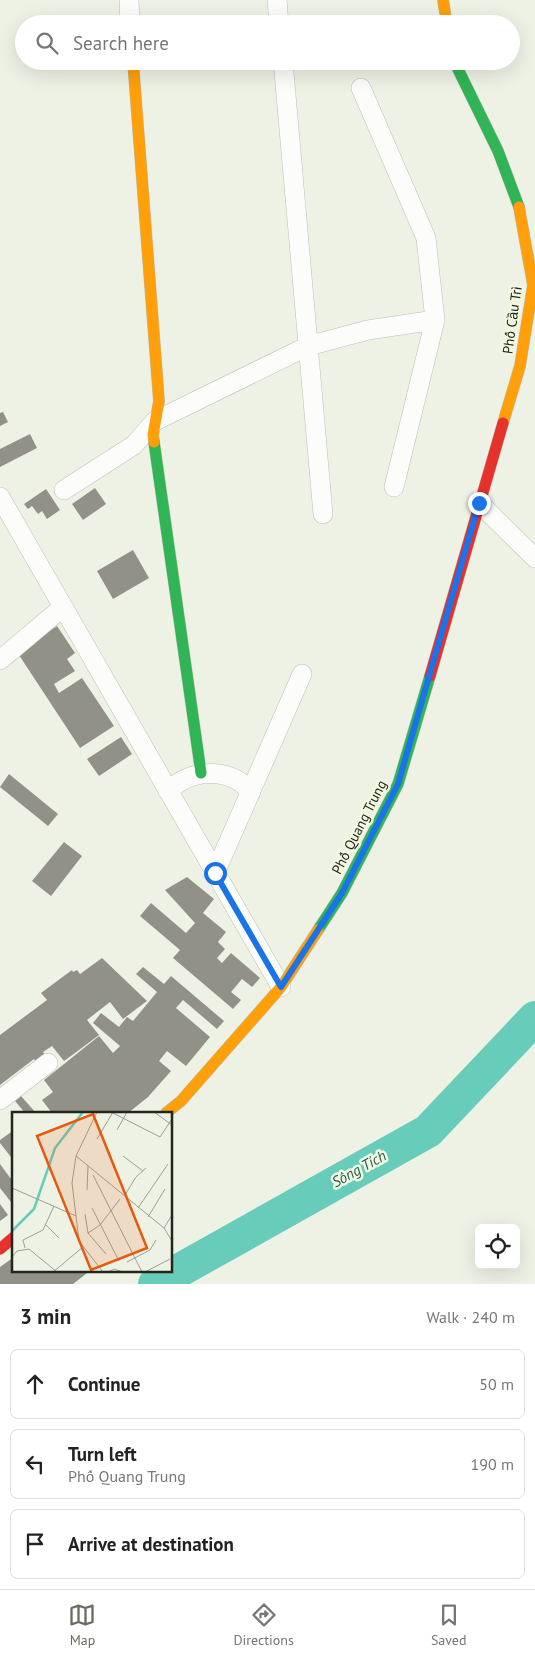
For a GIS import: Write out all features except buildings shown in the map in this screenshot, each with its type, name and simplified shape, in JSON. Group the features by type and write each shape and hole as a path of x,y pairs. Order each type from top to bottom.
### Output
{"street":[{"path":"129,0 130,15"},
{"path":"277,0 278,15"},
{"path":"443,0 446,15"},
{"path":"134,70 159,401 153,435 202,773"},
{"path":"283,70 323,514"},
{"name":"Phố Cầu Trì","path":"458,70 528,214 533,285 520,366 479,503"},
{"path":"361,88 426,238 435,320 394,487"},
{"path":"64,490 134,445 155,421 308,346 368,330 435,320"},
{"path":"479,503 535,558"},
{"name":"Phố Quang Trung","path":"167,1112 181,1101 281,987 342,893 398,784 479,503"},
{"path":"2,504 281,987"},
{"path":"0,660 62,607"},
{"path":"215,873 302,674"},
{"path":"168,791 178,782 202,773 221,774 243,782 251,792"},
{"path":"0,1100 48,1063"},
{"path":"0,1249 12,1240"}],"waterway":[{"name":"Sông Tích","path":"155,1284 428,1131 535,1018"}],"traffic: fast":[{"path":"458,70 498,151 519,207"},
{"path":"154,442 201,773"},
{"path":"318,930 342,893 398,784 430,676"}],"traffic: slow":[{"path":"443,0 446,15"},
{"path":"134,70 159,401 153,435 154,442"},
{"path":"503,423 520,366 533,285 519,207"},
{"path":"167,1112 181,1101 281,987 318,930"}],"traffic: jam":[{"path":"430,676 503,423"},
{"path":"0,1249 12,1239"}],"route":[{"path":"215,873 281,987 342,893 398,784 479,503"}]}
